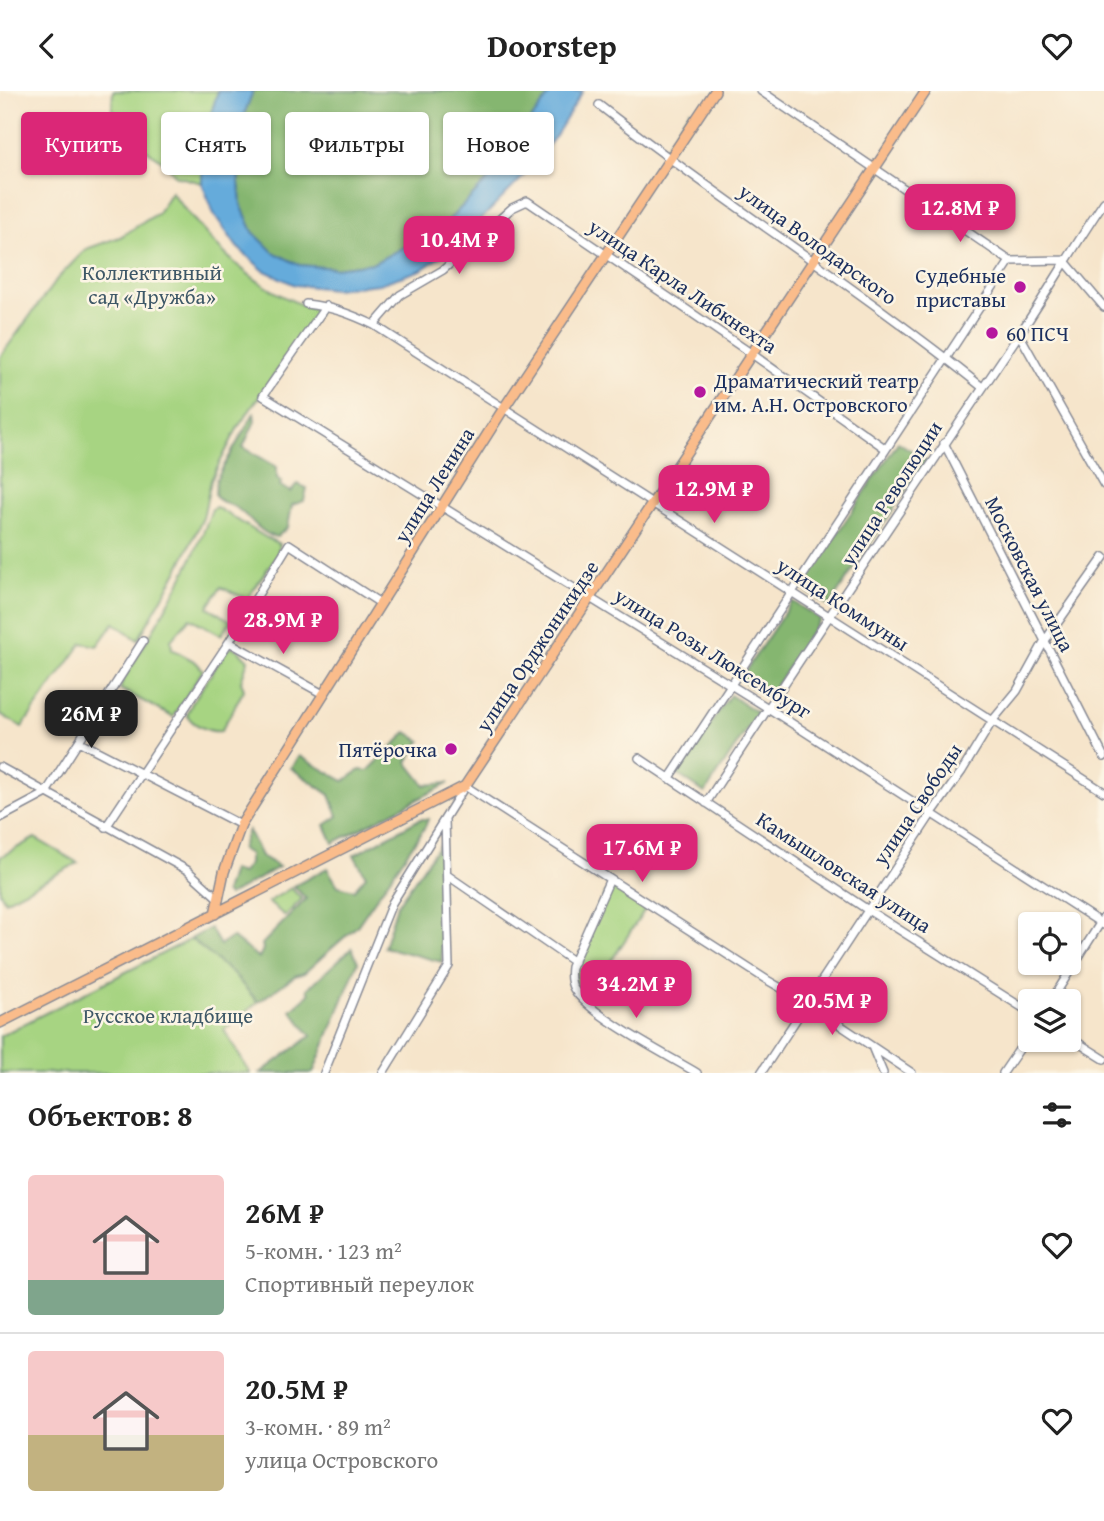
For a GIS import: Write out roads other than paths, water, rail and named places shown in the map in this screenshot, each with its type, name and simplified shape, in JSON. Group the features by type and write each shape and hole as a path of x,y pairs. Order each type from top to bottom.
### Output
{"main road":[{"name":"улица Ленина","path":"215,914 227,861 241,825 504,408 715,91"},
{"name":"улица Орджоникидзе","path":"0,1023 465,786 926,91"}],"street":[{"path":"761,91 1010,261 1064,260 1104,307"},
{"name":"улица Володарского","path":"599,105 668,159 813,261 982,387"},
{"name":"улица Карла Либкнехта","path":"374,325 400,295 462,256 512,208 527,201 886,449"},
{"name":"улица Революции","path":"706,803 1104,202"},
{"path":"1094,216 1104,217"},
{"name":"улица Революции","path":"669,779 1010,261"},
{"name":"улица Коммуны","path":"306,304 326,306 349,313 374,325 1104,792"},
{"name":"улица Розы Люксембург","path":"326,306 263,396 768,708 1103,921"},
{"path":"1019,334 1104,485"},
{"name":"Московская улица","path":"944,443 1104,757"},
{"path":"106,827 229,642 289,544 380,603"},
{"name":"улица Свободы","path":"761,1073 962,771 993,720 1017,691 1044,642 1104,557"},
{"path":"0,818 46,794 143,641"},
{"path":"229,642 323,694"},
{"path":"80,742 241,825"},
{"name":"Камышловская улица","path":"639,758 868,910 1018,1005"},
{"path":"0,767 187,870 218,898"},
{"path":"324,1073 392,903 465,786 807,1003 912,1073"},
{"path":"383,1073 449,967 445,818"},
{"path":"447,875 574,962"},
{"path":"610,879 574,962 570,974 571,982 578,994 602,1016 696,1073"},
{"path":"1059,989 1103,921"},
{"path":"1081,1045 1104,1059"},
{"path":"873,1048 883,1073"},
{"path":"1003,1073 1018,1051"}],"water":[{"path":"218,91 253,91 245,112 212,112"},
{"path":"552,91 583,91 555,137 554,112 537,112"},
{"path":"202,175 238,175 241,205 253,232 273,252 299,265 335,268 374,263 443,226 491,175 524,175 454,247 421,270 379,284 334,289 295,285 263,270 237,247 214,214 202,183"}],"place":[{"name":"Судебные приставы","path":"1020,287"},
{"name":"60 ПСЧ","path":"992,333"},
{"name":"Драматический театр им. А.Н. Островского","path":"700,392"},
{"name":"Пятёрочка","path":"451,749"}],"park label":[{"name":"Коллективный сад «Дружба»","path":"152,284"},
{"name":"Русское кладбище","path":"168,1015"}]}
